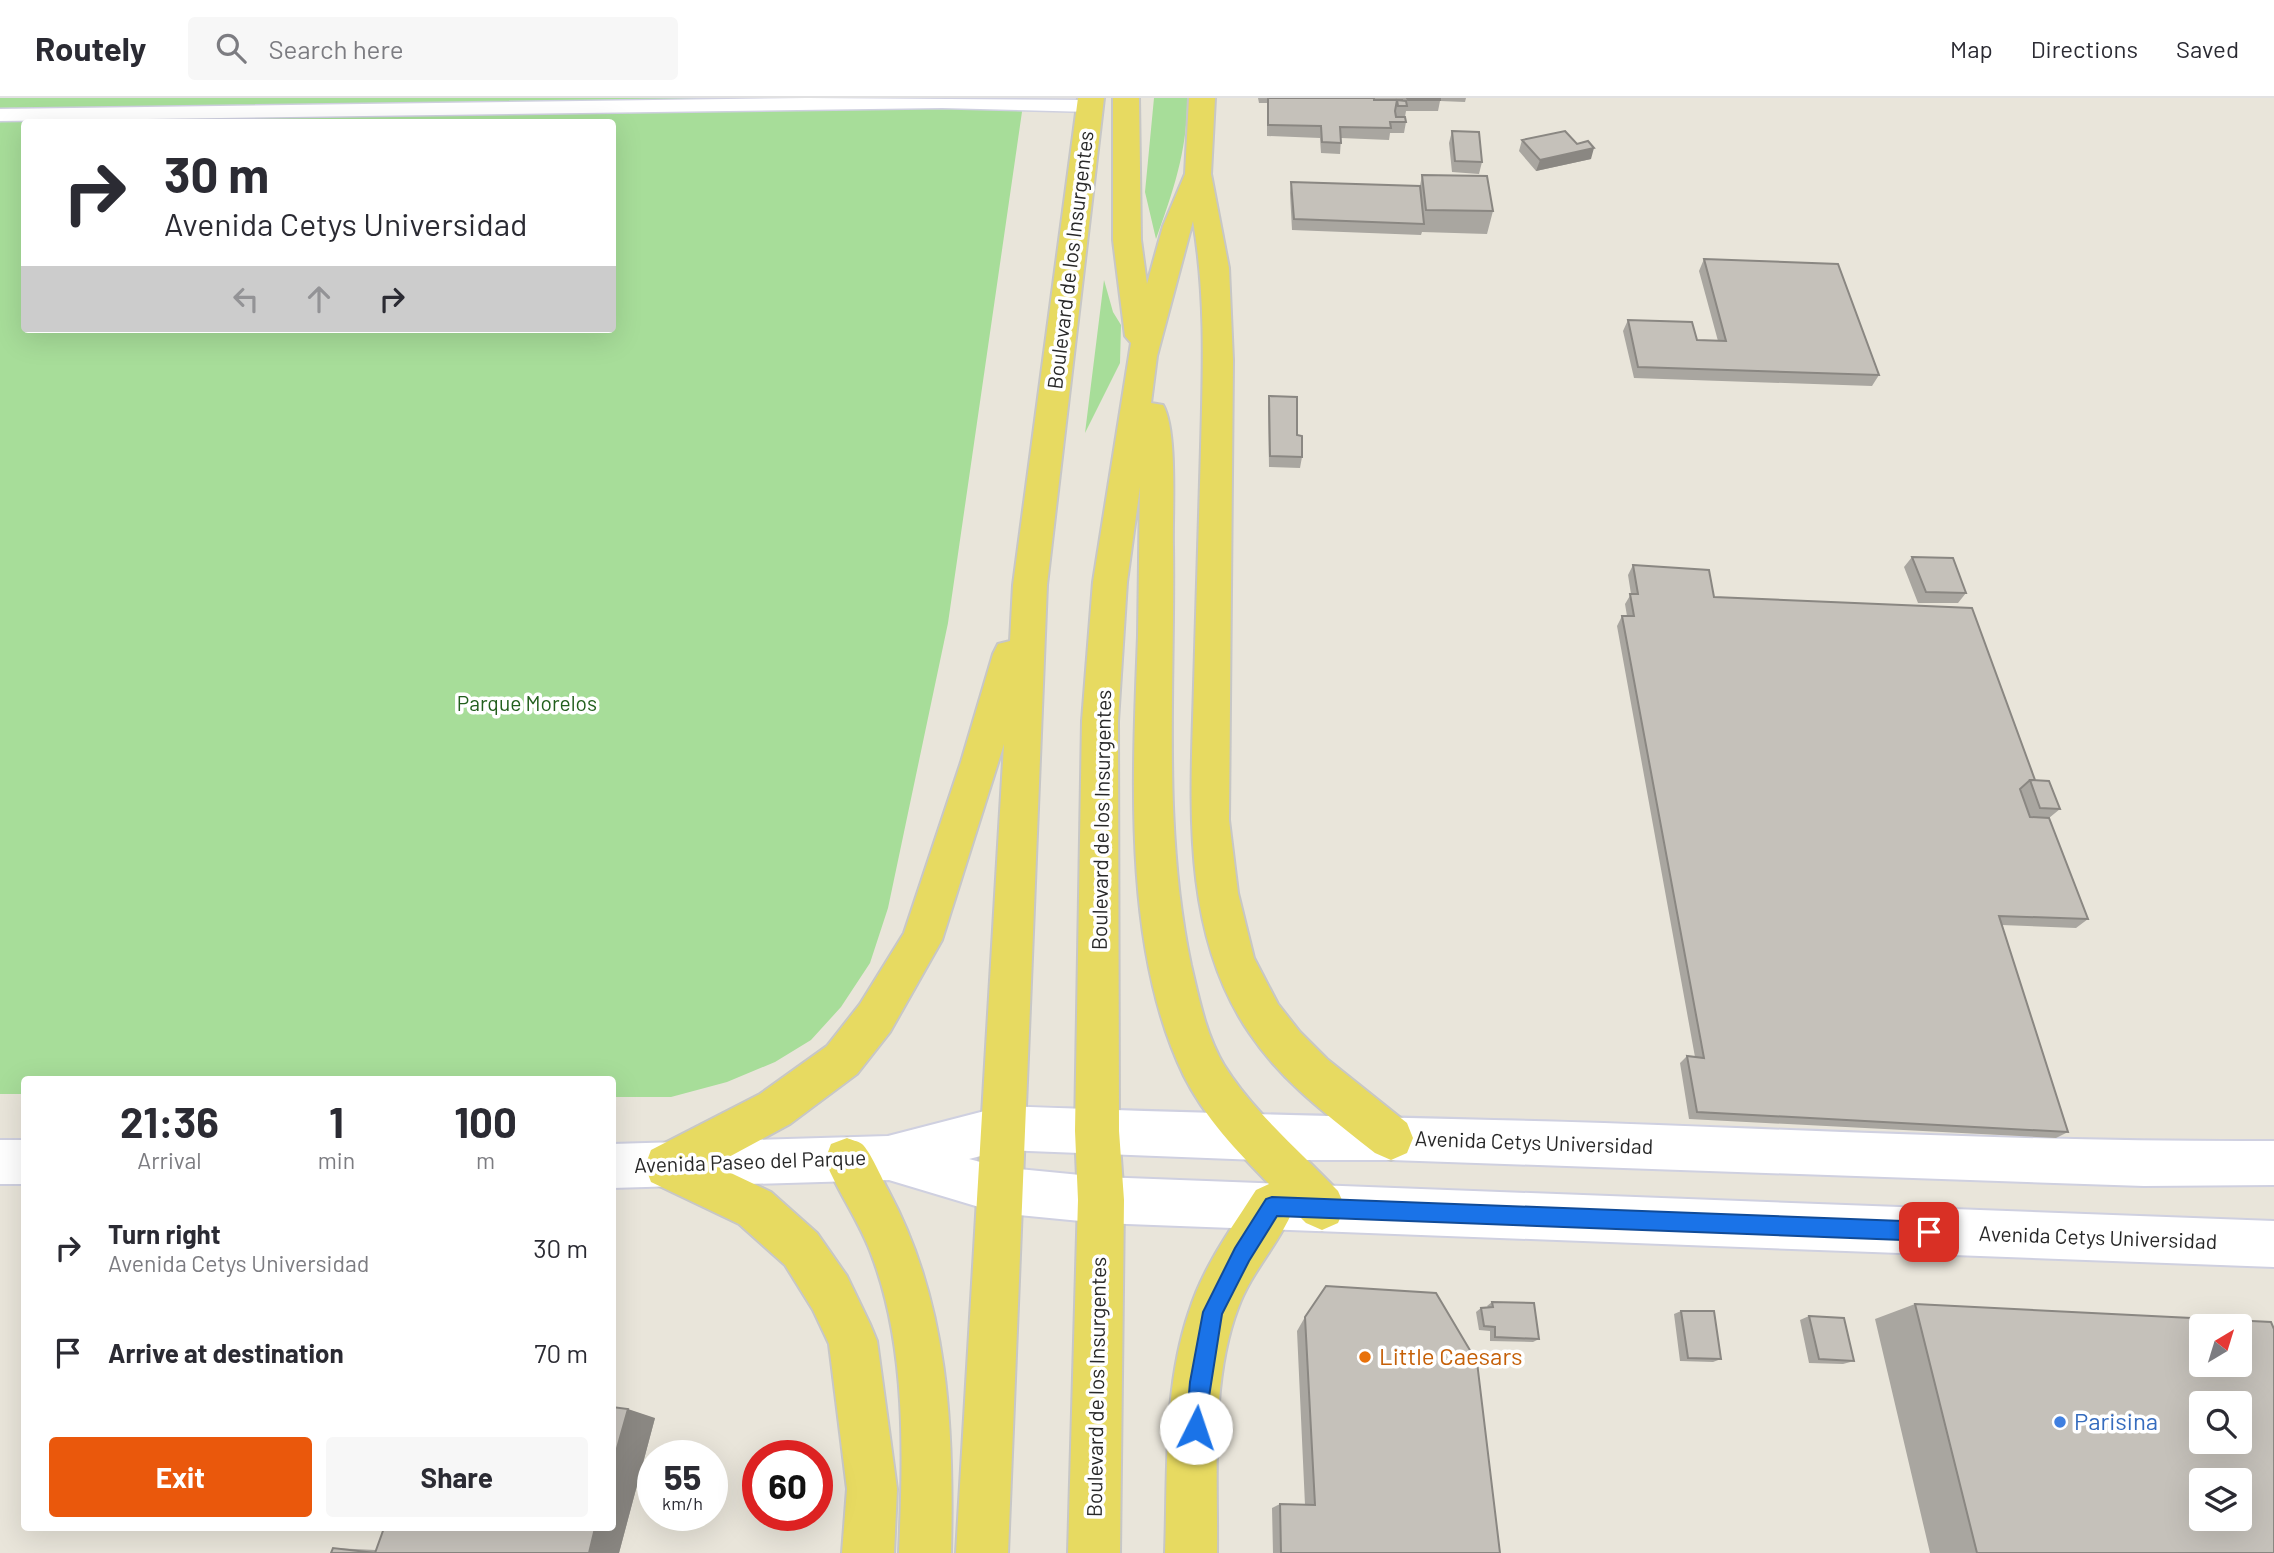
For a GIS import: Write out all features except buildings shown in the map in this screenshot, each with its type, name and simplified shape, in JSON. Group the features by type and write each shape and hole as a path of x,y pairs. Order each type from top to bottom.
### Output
{"main road":[{"path":"1126,98 1127,240 1154,424 1157,557 1152,753 1158,902 1181,1007 1199,1062 1216,1090 1322,1207"},
{"name":"Boulevard de los Insurgentes","path":"1094,1553 1101,1200 1097,1131 1100,721 1110,582 1142,356 1177,226 1198,174 1202,98"},
{"name":"Boulevard de los Insurgentes","path":"982,1553 1030,585 1091,102"},
{"path":"1198,174 1215,268 1218,360 1210,820 1215,884 1237,969 1252,1002 1278,1038 1311,1074 1391,1138"},
{"path":"1127,240 1149,248 1165,246 1177,226"},
{"path":"667,1166 775,1109 842,1060 875,1018 922,940 980,762 1030,585"},
{"name":"Avenida Cetys Universidad","path":"1004,1128 1258,1138 1391,1138 2144,1164 2274,1163"},
{"name":"Avenida Paseo del Parque","path":"616,1166 867,1159 1004,1128"},
{"path":"867,1159 912,1308 928,1486 925,1553"},
{"name":"Avenida Paseo del Parque","path":"867,1159 999,1190"},
{"path":"0,1162 21,1162"},
{"path":"667,1166 755,1208 802,1249 830,1293 853,1341 872,1489 868,1553"},
{"name":"Avenida Cetys Universidad","path":"999,1190 1101,1200 2274,1244"},
{"path":"1191,1553 1200,1382 1212,1312 1272,1206"}],"lane":[{"path":"0,115 946,100 1091,102"}],"green space":[{"name":"Parque Morelos","path":"0,98 1024,98 948,623 888,908 870,963 841,1007 811,1040 775,1062 727,1082 671,1097 616,1097 616,1076 21,1076 21,1094 0,1094"},
{"path":"1154,98 1187,98 1182,153 1174,187 1156,239 1145,192"},
{"path":"1104,280 1113,312 1121,325 1120,363 1085,433"}],"place":[{"name":"Little Caesars","path":"1365,1357"},
{"name":"Parisina","path":"2060,1422"}],"route":[{"path":"1196,1428 1200,1382 1212,1312 1272,1206 1929,1232"}]}
